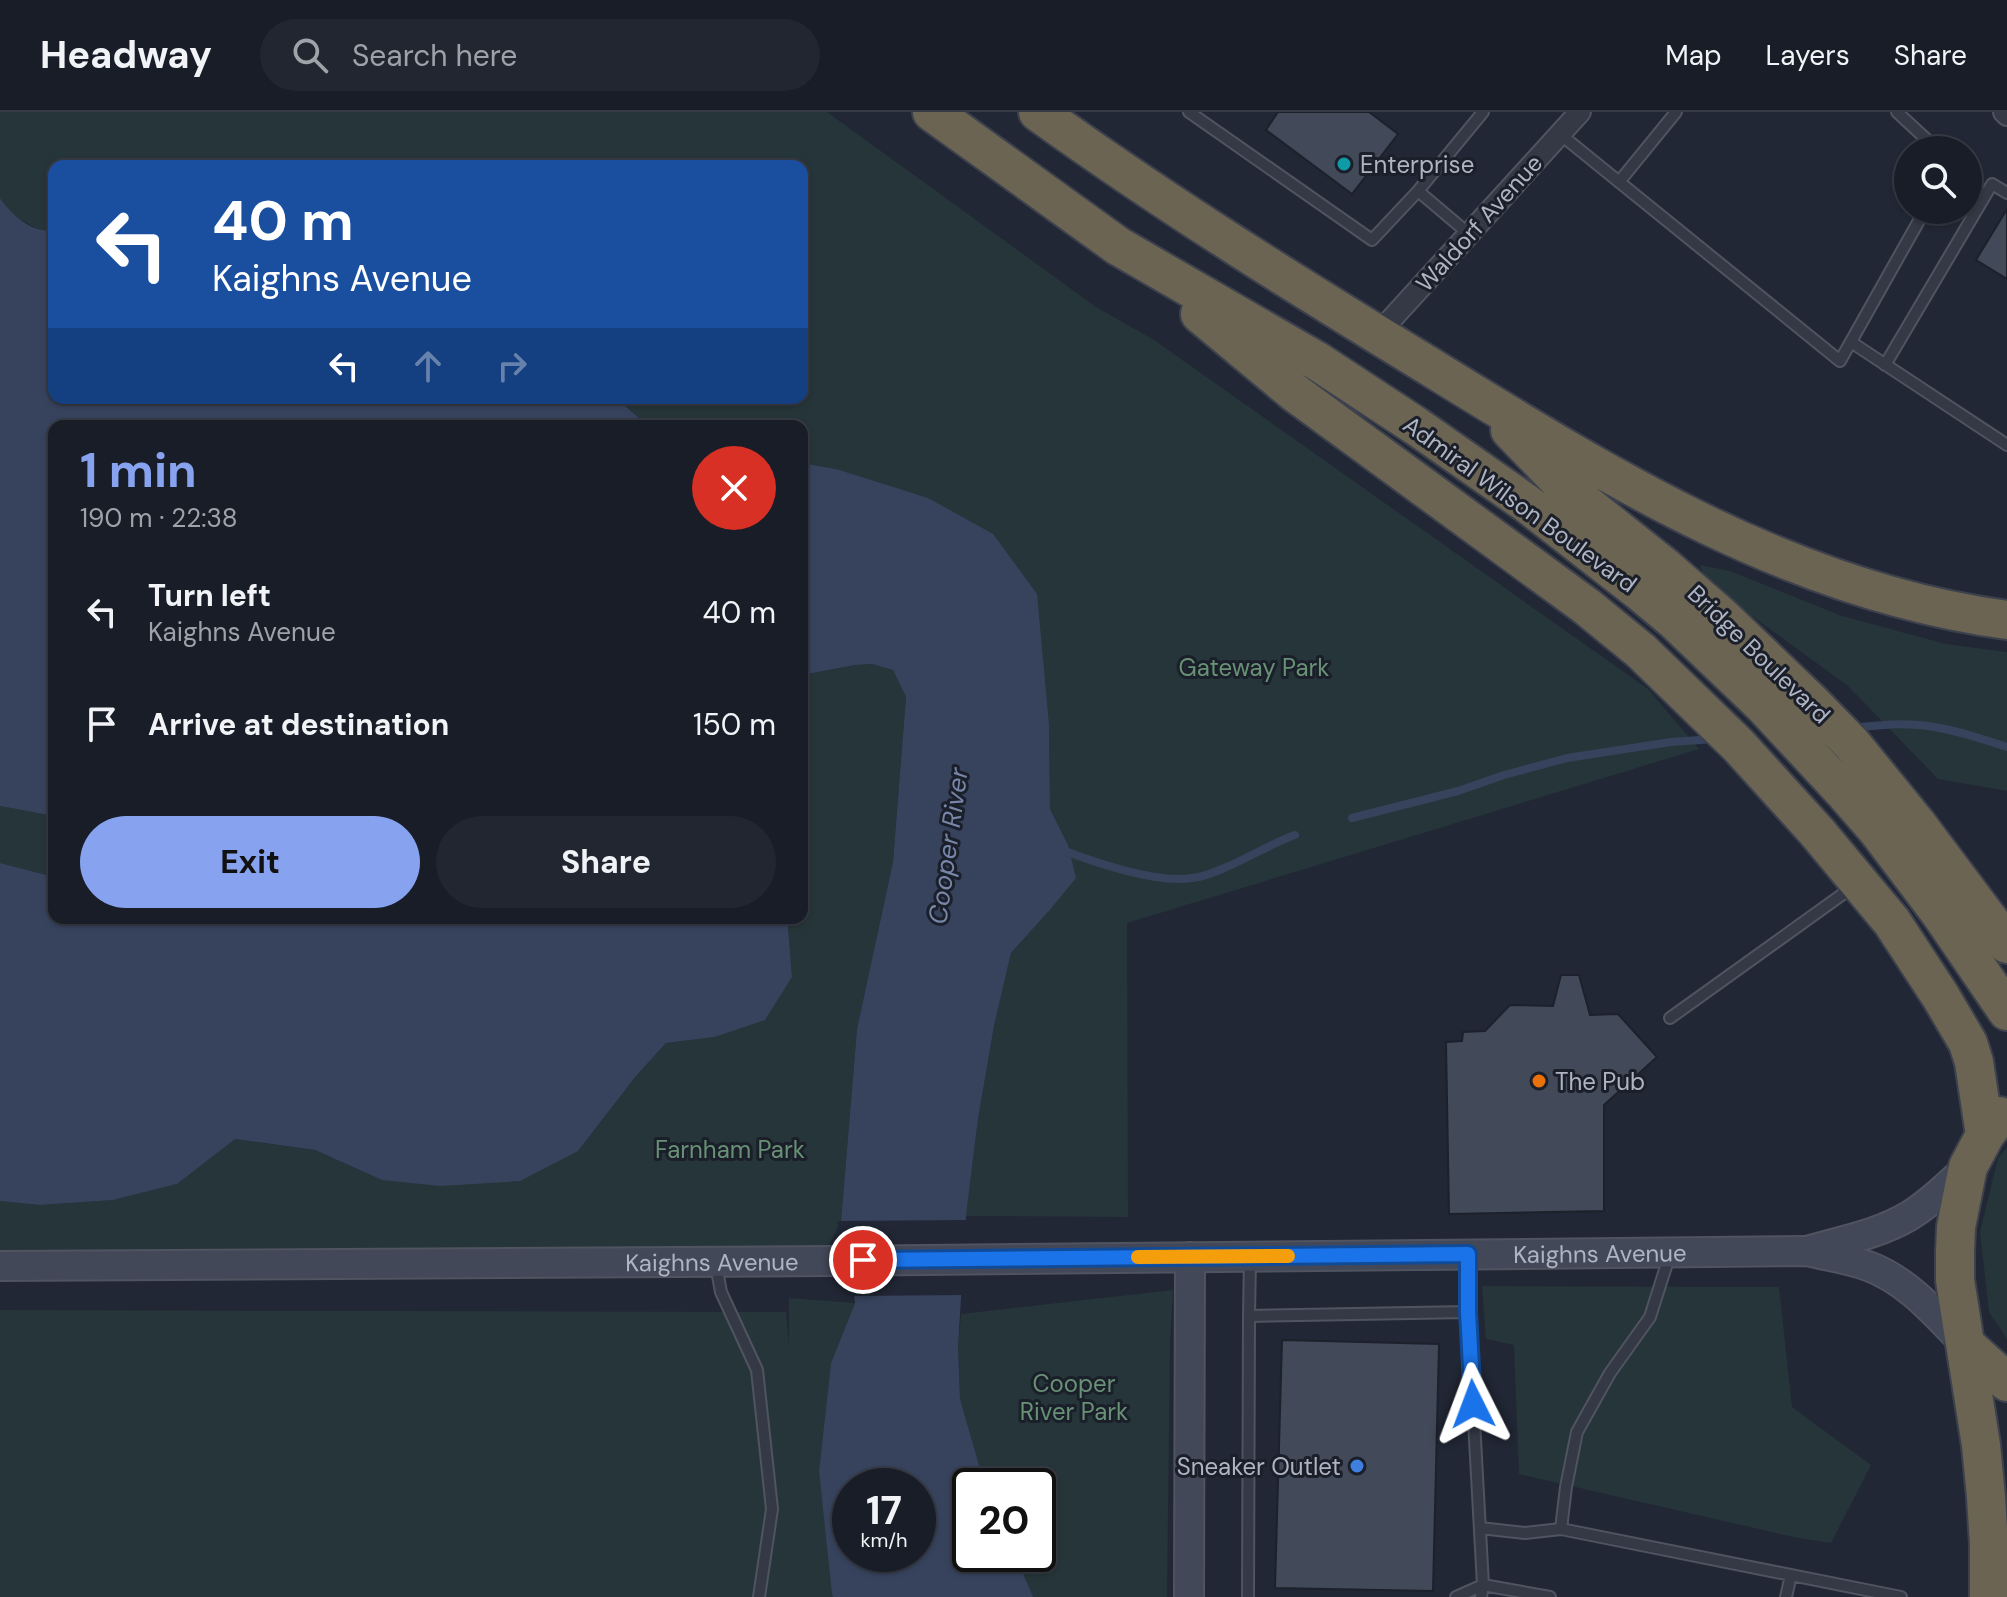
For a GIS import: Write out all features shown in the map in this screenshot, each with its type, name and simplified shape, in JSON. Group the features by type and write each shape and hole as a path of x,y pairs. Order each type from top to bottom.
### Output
{"highway":[{"name":"Admiral Wilson Boulevard","path":"932,112 1118,246 1317,361 1416,426 1504,488 1675,621 1763,705 1878,831 1940,913 2006,1009"},
{"path":"1049,115 1128,176 1209,230 1478,396 1702,524 1838,579 1933,606 2007,620"},
{"path":"1118,246 1295,393 1586,606 1641,651 1773,782 1892,922 1941,997 1968,1043 1978,1080 1987,1137 1958,1211 1955,1280 1981,1445 1989,1544 1989,1597"},
{"name":"Bridge Boulevard","path":"1478,396 1567,489 1720,615 1852,744 2007,944"},
{"path":"1966,1345 2007,1382"}],"main road":[{"name":"Kaighns Avenue","path":"1807,1251 1864,1235 1909,1216 1926,1204 1987,1137"},
{"name":"Kaighns Avenue","path":"0,1266 1807,1251 1867,1266 1886,1275 1922,1301 1966,1345"},
{"path":"1189,1597 1190,1257"}],"street":[{"name":"Waldorf Avenue","path":"1377,335 1580,112"}],"lane":[{"path":"1189,112 1372,240 1418,191 1483,112"},
{"path":"1619,182 1676,112"},
{"path":"1897,112 1923,136"},
{"path":"1560,134 1840,361 1917,224"},
{"path":"1885,365 1992,184 2007,193"},
{"path":"1418,191 1469,234"},
{"path":"1851,342 2007,445"},
{"path":"1670,1018 1858,882"},
{"path":"1561,1529 1577,1432 1610,1373 1650,1317 1671,1252"},
{"path":"1468,1254 1468,1312 1483,1585 1481,1597"},
{"path":"1248,1597 1250,1256"},
{"path":"715,1261 721,1292 757,1370 772,1509 759,1597"},
{"path":"1249,1316 1468,1312"},
{"path":"1480,1528 1525,1533 1561,1529 1901,1597"},
{"path":"1786,1597 1791,1575"},
{"path":"1456,1597 1483,1585 1550,1597"}],"green space":[{"name":"Gateway Park","path":"0,112 827,112 1096,307 1154,340 1648,689 1699,749 1127,923 1128,1217 966,1216 978,1119 994,1026 1011,953 1048,912 1068,845 1050,809 1049,725 836,469 808,464 808,420 641,420 623,404 808,404 808,160 48,160 48,232 44,232 15,217 0,198"},
{"path":"1700,565 1730,571 1842,616 1946,644 2007,652 2007,791 1938,779 1848,686 1708,584"},
{"name":"Farnham Park","path":"872,664 893,670 906,697 893,862 857,1029 841,1221 821,1261 0,1266 0,1201 40,1205 113,1200 177,1184 234,1139 315,1150 382,1180 578,1151 636,1076 666,1043 715,1037 765,1019 792,977 787,924 808,924 808,674"},
{"path":"0,806 48,815 48,875 0,863"},
{"path":"2007,1147 2007,1339 1989,1312 1980,1232 1998,1158"},
{"path":"1482,1286 1779,1287 1792,1407 1871,1465 1831,1543 1519,1474 1514,1345 1486,1339"},
{"name":"Cooper River Park","path":"1173,1290 1167,1597 1033,1597 1023,1572 1056,1572 1056,1468 980,1468 960,1399 958,1346 961,1314"},
{"path":"789,1298 855,1303 831,1363 819,1471 833,1597 0,1597 0,1310 786,1312 789,1347"}],"water":[{"path":"0,198 23,222 48,231 48,404 623,404 641,420 48,420 48,815 0,806"},
{"name":"Cooper River","path":"808,464 836,469 928,498 993,534 1037,594 1049,725 1050,809 1068,845 1076,878 1011,953 994,1026 966,1216 958,1347 960,1399 980,1468 952,1468 952,1572 1023,1572 1033,1597 833,1597 832,1594 819,1471 831,1363 855,1303 849,1250 841,1221 857,1029 893,862 906,697 893,670 872,664 808,674"},
{"path":"0,863 48,875 48,924 787,924 788,927 792,977 765,1020 715,1037 666,1043 636,1076 578,1151 520,1181 440,1186 382,1180 315,1150 235,1139 177,1184 113,1200 40,1205 0,1201"}],"pier":[{"path":"970,1220 966,1295 850,1296 845,1251 837,1221"}],"building":[{"name":"Enterprise","path":"1278,112 1369,112 1398,134 1352,194 1266,130"},
{"path":"2007,209 2007,279 1976,260"},
{"name":"The Pub","path":"1561,975 1579,975 1590,1015 1618,1014 1657,1057 1604,1105 1604,1211 1449,1214 1446,1042 1462,1041 1463,1032 1485,1031 1510,1005 1553,1006"},
{"name":"Sneaker Outlet","path":"1282,1340 1439,1344 1433,1591 1275,1588"}],"waterway":[{"path":"1851,728 1924,725 2007,747"},
{"path":"1352,818 1458,791 1567,758 1671,742 1714,739"},
{"path":"1060,849 1125,871 1178,879 1215,872 1295,835"}],"slow traffic":[{"path":"1138,1257 1288,1256"}],"place":[{"name":"Enterprise","path":"1344,164"},
{"name":"The Pub","path":"1539,1081"},
{"name":"Sneaker Outlet","path":"1357,1466"}],"route":[{"path":"863,1260 1468,1254 1473,1404"}]}
